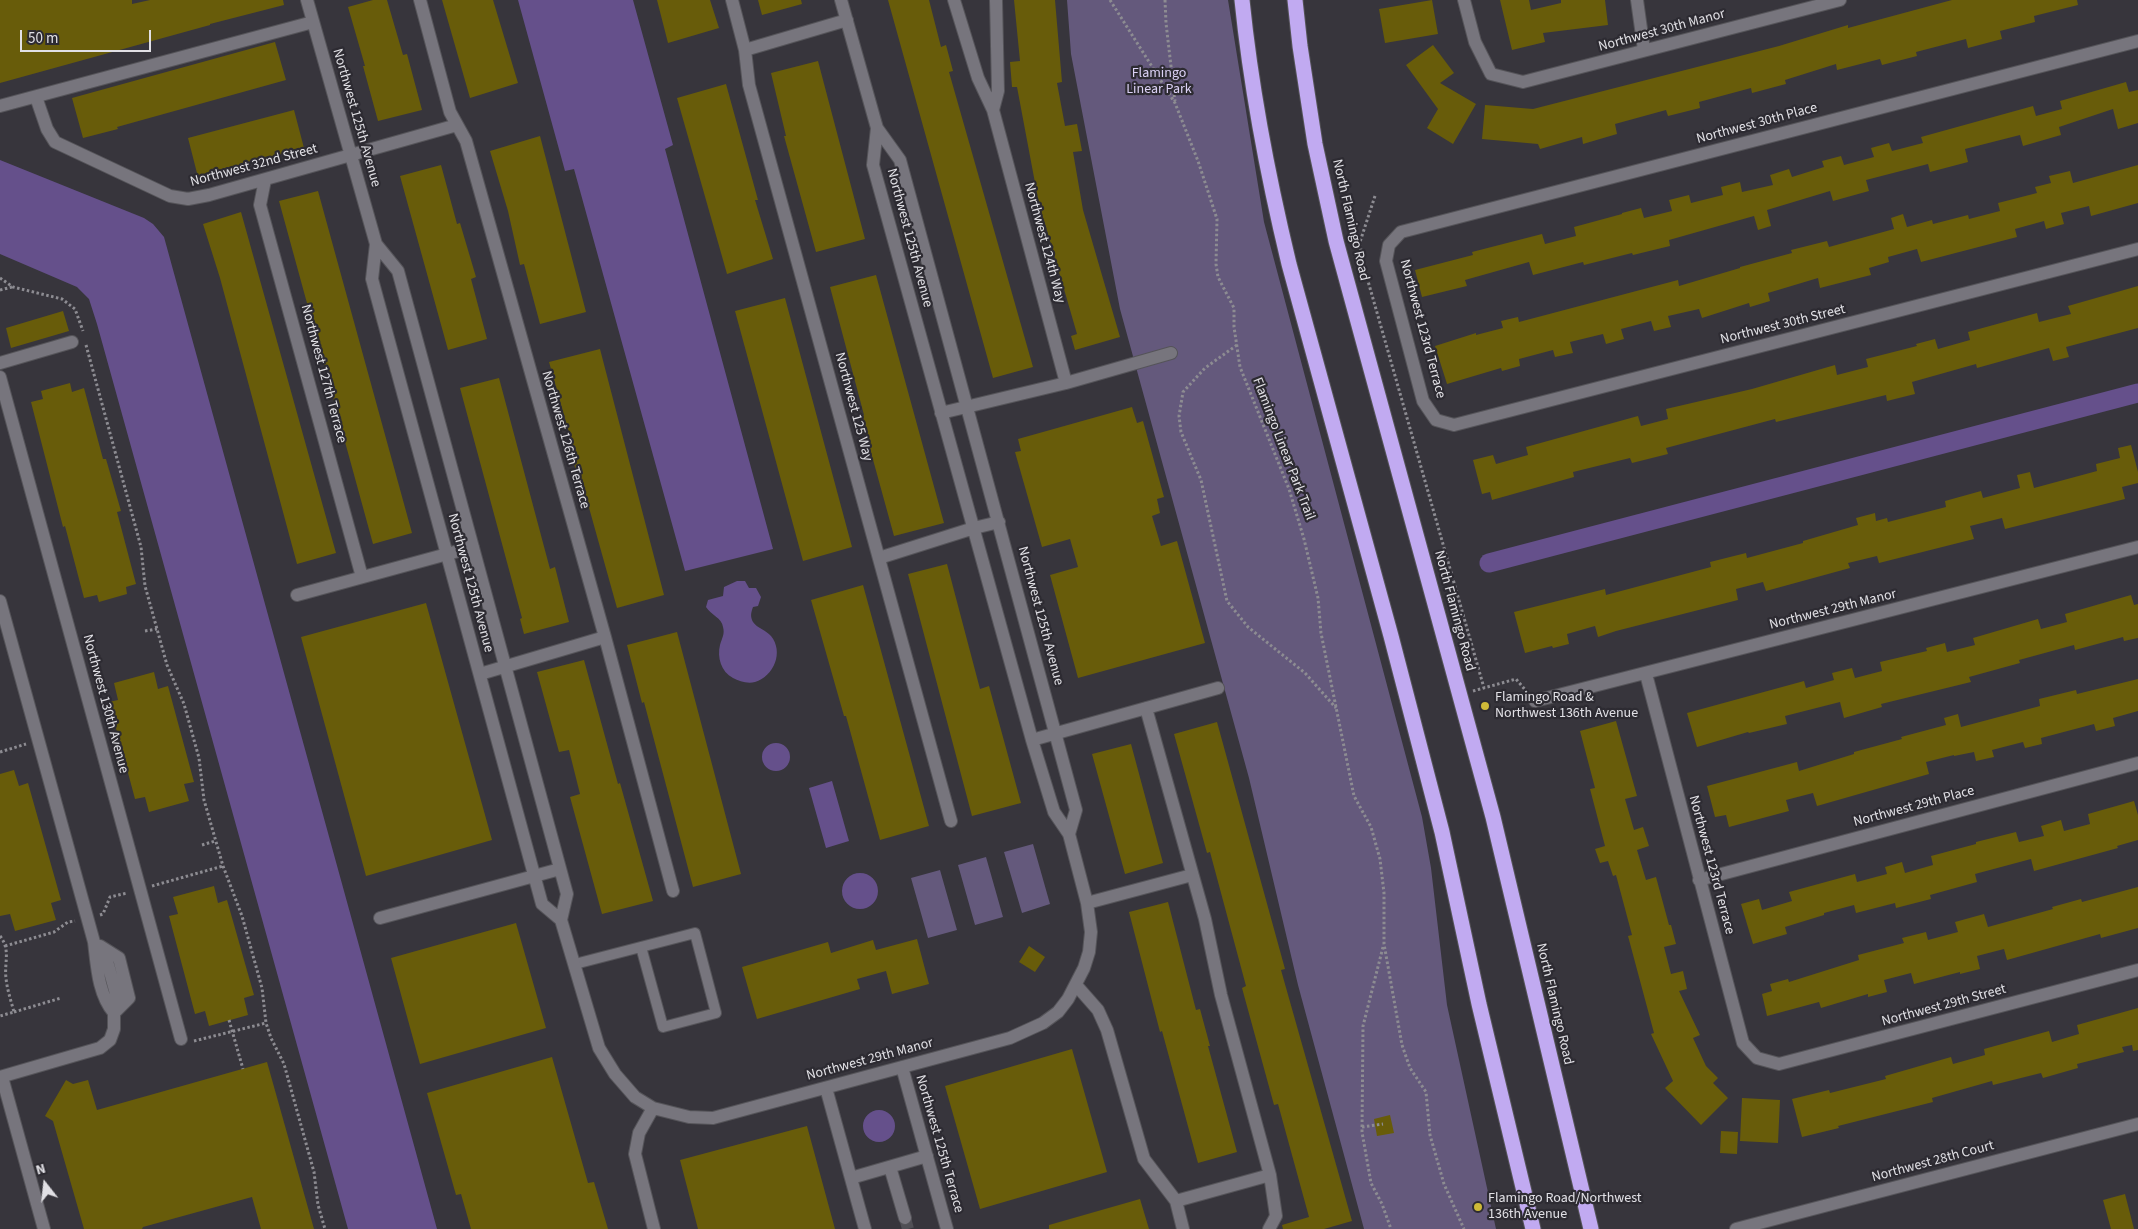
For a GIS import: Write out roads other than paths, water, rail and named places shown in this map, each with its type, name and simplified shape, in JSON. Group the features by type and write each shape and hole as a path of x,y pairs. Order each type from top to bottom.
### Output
{"highway":[{"path":"1242,0 1247,50 1274,202 1442,832 1479,1004 1533,1229"},
{"name":"North Flamingo Road","path":"1295,0 1315,144 1336,241 1493,817 1591,1229"}],"street":[{"name":"Northwest 125th Avenue","path":"307,0 376,244 398,271 567,894 561,920 542,904 372,279 376,244"},
{"name":"Northwest 126th Terrace","path":"420,0 450,112 466,141 673,890"},
{"name":"Northwest 125 Way","path":"732,0 745,50 749,85 951,821"},
{"name":"Northwest 125th Avenue","path":"841,0 877,128 900,160 1057,734 1076,810 1069,834"},
{"name":"Northwest 124th Way","path":"954,0 978,78 993,110 1066,383"},
{"name":"Northwest 124th Way","path":"993,110 998,91 996,0"},
{"name":"Northwest 30th Manor","path":"1464,0 1474,42 1491,74 1523,82 1840,0"},
{"path":"1637,0 1644,50"},
{"path":"745,50 847,20"},
{"path":"0,106 313,22"},
{"name":"Northwest 30th Place","path":"1388,245 1401,232 2138,41"},
{"name":"Northwest 32nd Street","path":"36,97 47,129 55,142 170,196 188,199 265,180 457,125"},
{"name":"Northwest 125th Avenue","path":"877,128 873,165 1032,740 1054,812 1069,834 1087,903 1091,932 1089,952 1076,985"},
{"name":"Northwest 127th Terrace","path":"265,180 260,205 362,577"},
{"name":"Northwest 123rd Terrace","path":"1388,245 1386,261 1423,401 1436,420"},
{"name":"Northwest 30th Street","path":"1436,420 1454,425 2138,249"},
{"path":"0,363 72,342"},
{"path":"941,413 1066,383 1171,353"},
{"name":"Northwest 130th Avenue","path":"0,377 182,1039"},
{"path":"879,558 999,522"},
{"path":"297,595 473,547"},
{"name":"Northwest 29th Manor","path":"1535,701 2138,547"},
{"path":"0,601 88,919 94,942 97,972 107,1004 114,1013 114,1029 110,1040 100,1048 1,1077 44,1229"},
{"path":"480,674 604,637"},
{"name":"Northwest 123rd Terrace","path":"1646,674 1698,880 1743,1043 1757,1058"},
{"path":"1032,740 1218,688"},
{"path":"1146,708 1205,919 1221,995 1270,1175 1276,1216 1269,1229"},
{"name":"Northwest 29th Place","path":"1698,880 2138,763"},
{"path":"380,918 560,869"},
{"path":"1087,903 1192,875"},
{"path":"561,920 599,1048 625,1086 635,1097 653,1108 639,1133 635,1154 654,1229"},
{"path":"94,942 119,958 129,998 114,1013"},
{"name":"Northwest 29th Street","path":"1757,1058 1779,1064 2138,970"},
{"path":"1076,985 1098,1010 1107,1030 1144,1159 1176,1201 1183,1229"},
{"name":"Northwest 29th Manor","path":"653,1108 689,1118 713,1118 1010,1038 1027,1032 1058,1012 1076,985"},
{"name":"Northwest 125th Terrace","path":"902,1067 947,1229"},
{"path":"826,1088 865,1229"},
{"name":"Northwest 28th Court","path":"1736,1229 2138,1124"},
{"path":"851,1178 927,1156"},
{"path":"890,1166 905,1218"},
{"path":"1176,1201 1270,1175"}],"lane":[{"path":"575,964 695,933 716,1013 663,1027 641,947"}],"waterway":[{"path":"1489,563 2138,393"}],"tunnel":[{"path":"905,1218 908,1229"}],"place":[{"name":"Flamingo Road & Northwest 136th Avenue","path":"1485,706"},
{"name":"Flamingo Road/Northwest 136th Avenue","path":"1478,1207"}],"park label":[{"name":"Flamingo Linear Park","path":"1159,82"}]}
